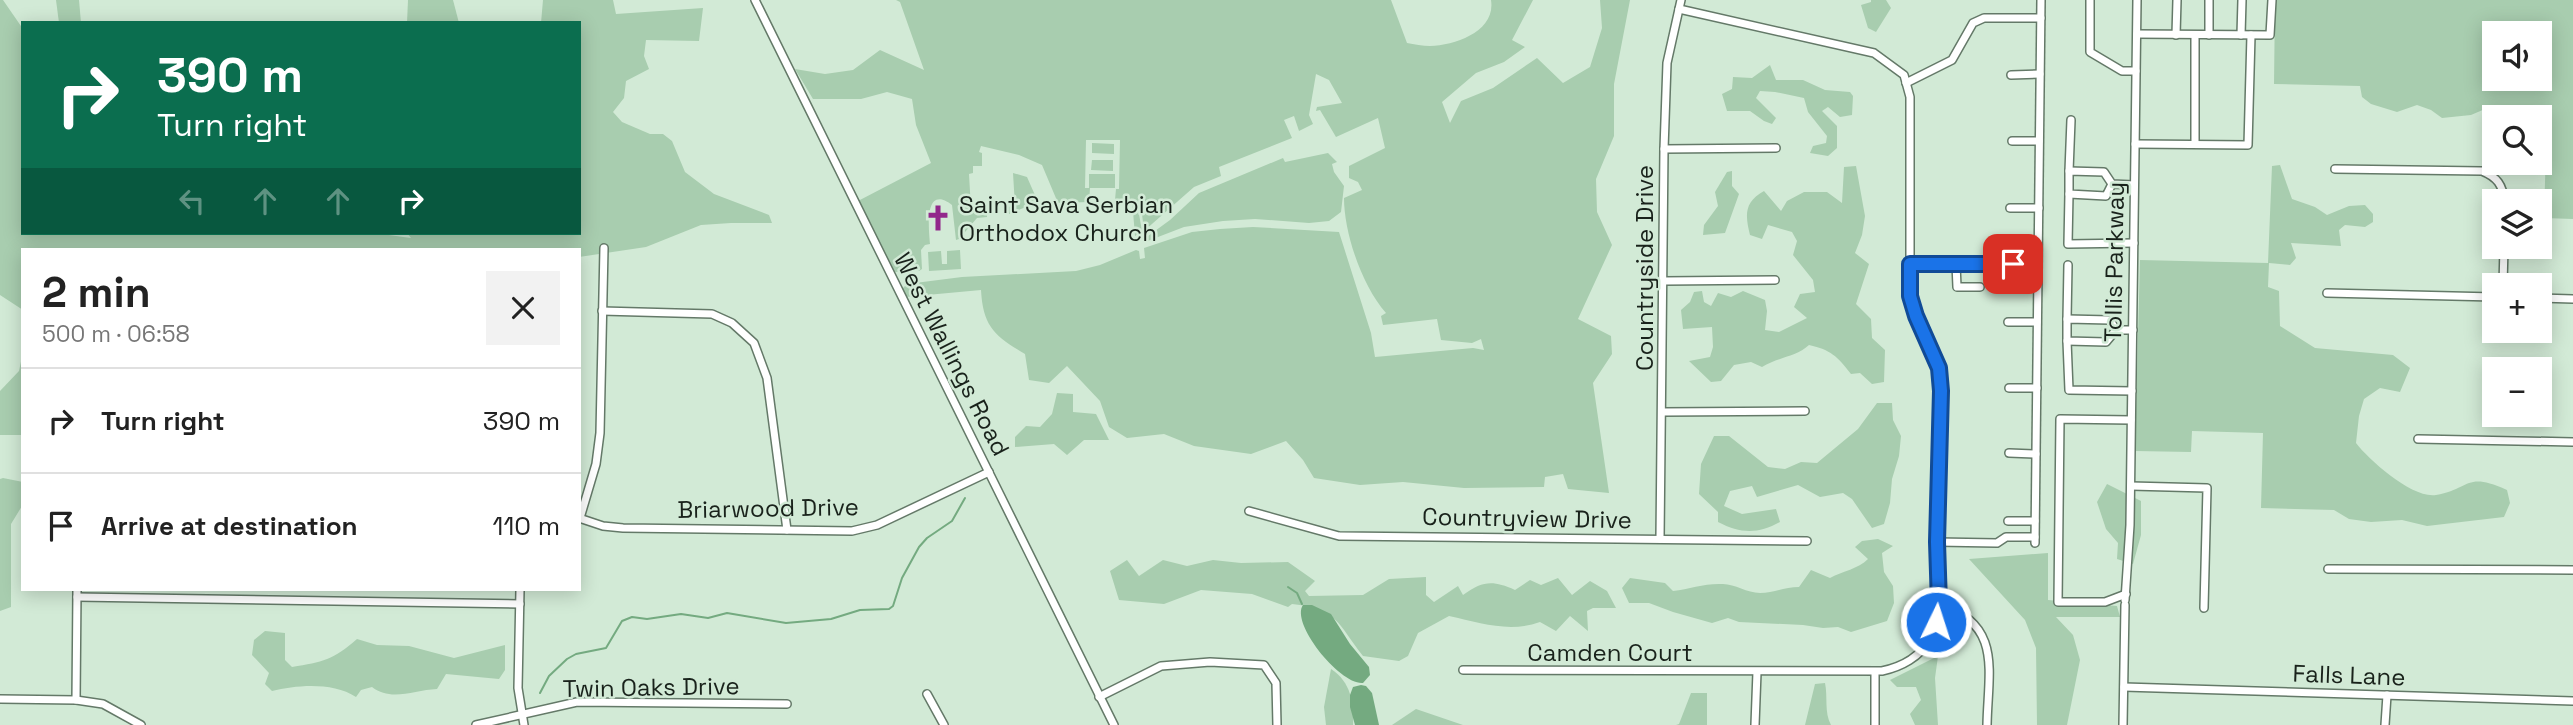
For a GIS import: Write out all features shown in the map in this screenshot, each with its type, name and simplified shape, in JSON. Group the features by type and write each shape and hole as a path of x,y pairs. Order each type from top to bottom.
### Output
{"street":[{"name":"West Wallings Road","path":"754,0 1114,725"},
{"name":"Countryside Drive","path":"1660,539 1667,63 1681,0"},
{"path":"1937,542 1997,544 2006,537 2035,540 2041,0"},
{"path":"2091,0 2090,52 2122,71 2136,71"},
{"name":"Tollis Parkway","path":"2123,725 2125,600 2131,486 2137,0"},
{"path":"2176,35 2177,0"},
{"path":"2209,0 2209,35"},
{"path":"2241,35 2242,0"},
{"path":"2137,34 2270,35 2272,0"},
{"path":"1679,9 1874,52 1904,75 1906,83 1952,60 1973,23 1984,18 2041,18"},
{"path":"2195,35 2195,144"},
{"path":"2134,144 2248,145 2250,35"},
{"path":"2011,75 2040,74"},
{"name":"Camden Court","path":"1463,670 1875,671 1896,668 1919,654 1933,631 1939,604 1937,542 1941,410 1939,368 1910,296 1910,97 1906,83"},
{"path":"2071,120 2067,244 2134,243"},
{"path":"2012,141 2039,141"},
{"path":"1664,149 1776,148"},
{"path":"2335,169 2482,171 2498,180 2502,189"},
{"path":"2069,171 2104,172 2112,184"},
{"path":"2112,184 2134,185"},
{"path":"2069,194 2106,196 2112,184"},
{"path":"2010,208 2039,208"},
{"path":"581,515 596,464 600,433 604,248"},
{"path":"1910,264 2038,264"},
{"path":"1956,264 1956,287 1980,287"},
{"path":"2068,265 2067,341 2070,390 2132,391"},
{"path":"1664,281 1775,280"},
{"path":"2327,293 2482,297"},
{"path":"2552,298 2573,299"},
{"path":"602,311 712,314 732,323 754,344 767,377 787,530"},
{"path":"2067,319 2110,320 2116,330"},
{"path":"2008,322 2037,322"},
{"path":"2116,330 2133,330"},
{"path":"2067,341 2106,342 2116,330"},
{"path":"2009,388 2037,388"},
{"path":"1662,412 1805,411"},
{"path":"2125,600 2058,602 2060,419 2132,420"},
{"path":"2418,439 2573,442"},
{"path":"2009,453 2036,454"},
{"name":"Briarwood Drive","path":"581,518 603,526 623,528 852,531 877,525 989,472"},
{"path":"2131,486 2207,488 2204,608"},
{"name":"Countryview Drive","path":"1249,511 1339,536 1807,541"},
{"path":"2008,521 2035,521"},
{"path":"2328,569 2573,570"},
{"path":"520,591 518,688 524,725"},
{"path":"76,700 77,594 520,604"},
{"path":"1939,604 1957,610 1977,625 1989,647 1987,725"},
{"path":"1099,697 1161,666 1210,662 1264,665 1276,683 1276,725"},
{"path":"1875,671 1875,725"},
{"path":"1755,725 1757,672"},
{"name":"Falls Lane","path":"2124,687 2573,701"},
{"path":"927,694 944,725"},
{"path":"2385,725 2386,695"},
{"path":"0,699 76,700 103,704 141,725"},
{"name":"Twin Oaks Drive","path":"476,725 577,702 787,704"}],"shaded area":[{"path":"0,0 3,0 21,26 21,235 389,235 411,238 409,235 581,235 581,21 541,21 543,0 613,0 616,14 703,8 699,41 646,40 644,56 649,69 626,81 624,98 613,112 622,122 650,134 663,134 672,141 685,172 714,194 769,215 772,223 701,225 646,247 581,257 581,248 21,248 21,309 0,295"},
{"path":"56,0 79,0 81,21 59,21"},
{"path":"408,0 453,0 458,21 407,21"},
{"path":"896,0 1391,0 1407,43 1430,46 1451,43 1481,28 1491,11 1491,0 1533,0 1512,40 1525,47 1504,62 1476,73 1442,102 1450,123 1461,101 1493,88 1537,58 1563,83 1590,67 1602,28 1600,0 1630,0 1614,84 1614,136 1596,179 1597,212 1612,245 1578,319 1611,336 1612,354 1593,383 1609,493 1568,489 1563,474 1545,477 1544,487 1464,488 1403,482 1360,485 1314,478 1286,441 1251,454 1194,446 1164,434 1127,438 1109,427 1100,401 1067,366 1049,383 1029,380 1025,354 998,336 988,322 981,290 905,297 902,289 907,284 962,277 1076,271 1100,265 1136,250 1139,251 1140,259 1145,258 1144,248 1192,232 1253,227 1339,232 1371,333 1375,357 1473,348 1484,350 1481,339 1472,343 1441,340 1437,319 1383,325 1381,316 1386,313 1369,289 1351,243 1344,198 1362,190 1358,182 1349,178 1349,166 1385,148 1378,118 1336,137 1320,110 1316,111 1317,107 1342,103 1329,80 1316,74 1309,115 1313,124 1299,131 1294,116 1284,120 1292,138 1219,167 1221,176 1194,187 1144,231 1142,214 1139,214 1142,231 1135,236 1132,199 1115,200 1116,189 1119,189 1120,140 1086,140 1085,188 1089,188 1089,174 1115,174 1115,188 1090,188 1089,202 1058,203 1042,165 1019,155 981,146 979,152 982,153 982,166 973,166 973,173 969,174 971,209 987,209 987,217 977,218 956,240 952,205 936,200 930,211 930,244 921,250 922,269 894,272 858,201 931,163 916,125 912,99 887,92 861,99 813,99 795,69 825,74 853,70 880,50 924,70 900,2"},
{"path":"1871,0 1886,0 1891,8 1876,32 1868,28 1861,5"},
{"path":"2275,0 2573,0 2573,219 2552,218 2552,189 2545,189 2545,175 2552,175 2552,105 2482,105 2482,110 2471,115 2442,118 2417,105 2397,112 2371,104 2362,97 2360,86 2274,84"},
{"path":"1770,65 1776,80 1803,80 1825,90 1850,92 1853,96 1852,115 1840,117 1828,107 1822,111 1837,126 1837,148 1828,156 1810,153 1813,146 1826,143 1827,136 1808,112 1804,98 1760,91 1756,98 1776,118 1772,124 1750,111 1727,111 1722,94 1732,89 1733,77 1752,78"},
{"path":"1092,143 1114,144 1114,154 1092,153"},
{"path":"1328,153 1337,162 1332,164 1334,172 1344,186 1341,212 1329,221 1223,221 1184,227 1145,242 1144,239 1170,220 1199,193 1283,158 1285,162"},
{"path":"1092,160 1113,160 1113,171 1091,170"},
{"path":"2280,165 2292,199 2315,207 2327,215 2349,206 2365,205 2373,214 2373,222 2365,227 2345,225 2339,230 2341,246 2291,243 2296,258 2290,265 2269,263 2268,287 2279,291 2280,326 2315,348 2393,355 2410,368 2400,392 2380,388 2364,399 2356,443 2392,477 2426,495 2436,495 2475,482 2507,490 2510,503 2504,517 2427,526 2402,520 2371,522 2349,519 2334,510 2261,508 2263,433 2192,431 2191,452 2135,451 2140,260 2268,263 2272,166"},
{"path":"1856,166 1865,216 1855,253 1869,264 1856,304 1871,319 1872,338 1885,350 1884,382 1872,384 1860,373 1851,374 1833,355 1809,345 1762,367 1751,362 1734,365 1721,381 1711,382 1689,361 1710,357 1713,347 1712,327 1683,329 1681,310 1690,302 1694,292 1702,291 1704,302 1711,306 1718,293 1731,297 1743,291 1765,300 1765,330 1779,332 1807,318 1794,307 1800,294 1815,292 1813,280 1793,255 1797,241 1792,232 1768,225 1762,239 1750,235 1747,221 1749,204 1764,191 1781,211 1787,201 1804,192 1827,192 1842,203 1844,167"},
{"path":"1732,171 1732,186 1739,194 1725,233 1703,235 1704,225 1718,206 1715,192 1727,172"},
{"path":"1013,173 1027,177 1038,202 1009,214 1007,207 1015,206"},
{"path":"960,250 961,269 929,271 928,252 941,251 942,264 947,264 947,251"},
{"path":"21,362 21,435 0,435 0,391 19,371"},
{"path":"1057,393 1073,394 1073,412 1096,414 1109,440 1084,440 1067,455 1054,444 1015,447 1015,437 1026,426 1040,427 1052,414"},
{"path":"1877,403 1892,403 1893,420 1901,436 1884,524 1872,528 1852,499 1843,493 1820,497 1798,485 1757,497 1752,486 1730,491 1724,506 1742,514 1776,509 1780,522 1764,529 1734,529 1718,522 1718,512 1699,494 1701,464 1714,436 1729,436 1768,467 1785,469 1801,462 1817,463 1858,429"},
{"path":"0,479 21,482 21,508 11,524 11,607 0,611"},
{"path":"2107,484 2141,501 2141,535 2133,564 2117,559 2118,543 2106,529 2097,502"},
{"path":"1878,539 1893,546 1882,553 1884,572 1893,586 1894,603 1887,621 1851,632 1838,627 1739,622 1728,618 1712,623 1649,603 1629,603 1622,588 1630,578 1665,583 1673,591 1716,584 1728,584 1760,593 1799,587 1811,570 1830,578 1860,565 1868,559 1855,547 1862,541"},
{"path":"2048,553 2048,600 2117,606 2120,617 2056,617 2073,635 2080,660 2067,725 2037,725 2036,648 2025,620 1969,559"},
{"path":"1127,560 1139,576 1163,560 1187,566 1213,560 1241,563 1288,562 1315,581 1305,591 1309,596 1363,595 1389,579 1426,577 1426,595 1434,602 1458,586 1463,595 1482,585 1494,583 1515,590 1530,580 1541,585 1558,578 1572,595 1590,581 1607,591 1616,608 1593,608 1587,611 1588,631 1570,616 1556,631 1540,622 1506,627 1449,616 1418,633 1408,656 1399,661 1363,656 1335,620 1319,609 1292,604 1288,607 1252,594 1201,590 1164,604 1119,600 1110,571"},
{"path":"1303,605 1312,605 1331,614 1369,667 1370,675 1363,683 1353,681 1342,674 1320,652 1304,625 1301,614"},
{"path":"265,631 285,633 285,660 292,667 327,659 357,639 377,645 409,646 454,658 505,645 505,670 499,679 446,674 437,689 403,694 387,694 372,687 361,690 356,697 337,689 315,686 272,691 265,684 269,673 252,655 254,640"},
{"path":"1938,656 1935,678 1938,725 1915,725 1910,714 1921,700 1916,687 1897,687 1890,680"},
{"path":"1331,669 1343,680 1350,694 1353,725 1326,725 1324,707"},
{"path":"1825,683 1831,725 1805,725 1815,684"},
{"path":"1366,686 1372,693 1379,725 1355,725 1350,695 1353,687"},
{"path":"1691,693 1707,693 1707,725 1676,725 1679,724"},
{"path":"1416,709 1463,725 1392,725"}],"waterway":[{"path":"540,693 549,676 567,659 576,654 606,648 622,621 632,617 647,619 681,614 708,618 727,613 786,623 831,619 860,610 889,609 893,606 902,578 919,547 927,538 952,521 965,498"},
{"path":"1288,587 1297,593 1302,604"}],"place":[{"name":"Saint Sava Serbian Orthodox Church","path":"938,218"}],"route":[{"path":"1936,622 1939,604 1937,542 1941,391 1939,368 1910,296 1910,264 2013,264"}]}
